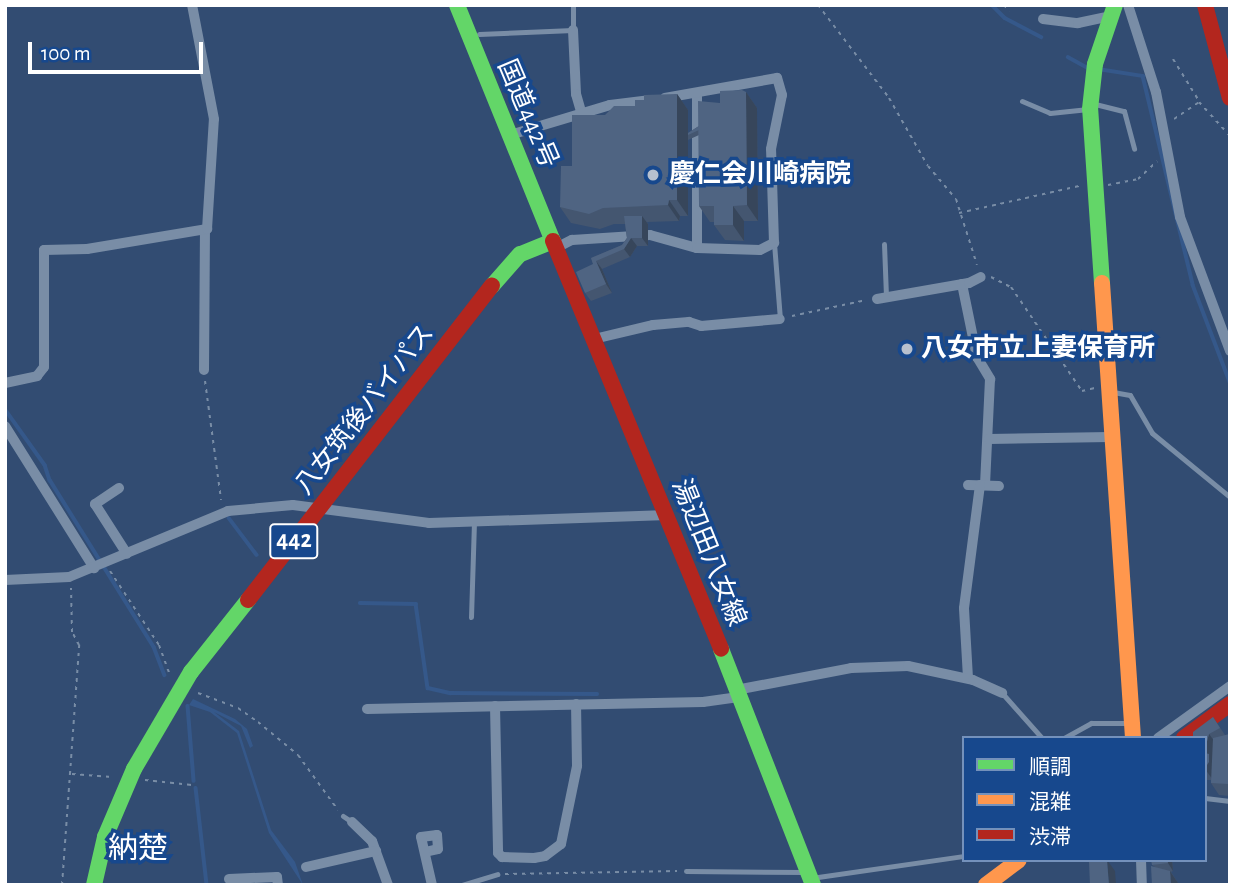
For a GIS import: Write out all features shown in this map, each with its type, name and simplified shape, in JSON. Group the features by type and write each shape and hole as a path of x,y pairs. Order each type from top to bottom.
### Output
{"main road":[{"name":"国道442号","path":"457,5 555,244"},
{"path":"1205,5 1230,98"},
{"path":"1113,11 1094,69 1091,106 1110,437 1132,730"},
{"name":"湯辺田八女線","path":"555,244 668,515 810,878"},
{"name":"八女筑後バイパス","path":"94,885 105,837 134,769 172,702 499,277 520,254 555,244"},
{"path":"1187,736 1227,706"},
{"path":"986,885 1011,862"}],"street":[{"path":"192,5 214,119 210,220 205,230 204,370"},
{"path":"1128,5 1164,125 1180,217 1230,351"},
{"path":"1043,19 1079,23 1113,11"},
{"path":"573,30 576,94 582,115"},
{"path":"510,135 610,105 777,78 782,95 771,149 774,243 760,250 697,248 650,235 572,240 555,244"},
{"path":"697,93 697,248"},
{"path":"5,383 37,376 44,367 44,250 87,249 205,230"},
{"path":"881,298 949,283 962,284 981,277"},
{"path":"962,284 977,357 990,379 989,439 978,485 964,607 968,678"},
{"path":"594,339 653,325 689,322 701,326 780,319"},
{"path":"5,426 100,566"},
{"path":"989,439 1110,437"},
{"path":"978,485 999,486"},
{"path":"120,488 95,504 127,554"},
{"path":"5,580 69,577 228,511 320,507 391,520 474,524 668,515"},
{"path":"368,709 703,702 851,668 929,667 968,678 1002,693"},
{"path":"1161,736 1230,686"},
{"path":"495,706 498,853 502,857 534,858 545,856 561,844 577,766 576,704"},
{"path":"348,819 376,851 388,885"},
{"path":"306,867 376,851"},
{"path":"425,852 432,885"},
{"path":"1141,862 1142,885"},
{"path":"229,879 277,877 278,885"}],"lane":[{"path":"479,34 573,30 573,5"},
{"path":"1022,101 1050,113 1091,106 1124,111 1134,149"},
{"path":"774,243 780,319"},
{"path":"881,298 884,244"},
{"path":"1107,388 1130,396 1152,433 1230,497"},
{"path":"471,617 474,524"},
{"path":"1002,693 1040,736"},
{"path":"1068,736 1091,723 1132,730"},
{"path":"1207,798 1230,801"},
{"path":"686,871 810,878 962,856"},
{"path":"462,885 497,874"}],"path":[{"path":"818,5 890,98 928,166 956,199 981,277 992,276 1011,287 1082,391 1107,388"},
{"path":"1004,5 1009,11"},
{"path":"1173,59 1199,102 1230,136"},
{"path":"1164,125 1199,102"},
{"path":"959,213 1094,185 1138,179 1154,162 1171,156"},
{"path":"780,319 881,298"},
{"path":"204,370 219,497 228,511"},
{"path":"100,566 159,645 172,679"},
{"path":"62,885 79,645 72,632 69,577"},
{"path":"192,691 238,708 258,722 298,755 348,819"},
{"path":"71,774 118,777"},
{"path":"141,780 192,785"},
{"path":"497,874 578,875 635,868 686,871"}],"water":[{"path":"193,699 235,719 247,729 253,746 250,748 241,726 214,712 239,731 271,830 295,862 303,885 269,833 237,733 210,712 189,705"}],"building":[{"path":"720,91 746,92 747,205 733,206 733,225 714,225 714,206 699,206 698,101 720,103"},
{"path":"677,94 677,200 669,200 668,205 603,208 589,214 560,207 561,166 572,166 572,115 605,115 614,106 635,106 635,100 644,100 644,95"},
{"path":"699,126 699,130 688,135 688,133"},
{"path":"624,216 642,216 642,238 631,238 624,249 596,261 606,284 585,293 576,272 593,264 591,258 622,245 627,238"},
{"path":"1213,717 1220,728 1209,734 1207,742 1207,736 1193,736 1193,732"},
{"path":"1230,734 1228,784 1211,783 1213,738"},
{"path":"1089,862 1107,862 1109,885 1090,885"},
{"path":"1151,862 1168,863 1152,865"},
{"path":"1151,866 1170,871 1171,885 1152,885"}],"waterway":[{"path":"992,5 1005,18 1041,37"},
{"path":"1068,57 1090,69"},
{"path":"1098,69 1143,76 1193,285 1230,382"},
{"path":"5,409 45,465 50,480 154,647 165,675"},
{"path":"229,518 257,555"},
{"path":"360,603 416,604 428,688 450,693 597,694"},
{"path":"188,706 194,781"},
{"path":"196,788 207,885"}],"traffic: fast":[{"path":"457,5 553,241 520,254 492,286"},
{"path":"1102,283 1090,109 1095,64 1115,5"},
{"path":"94,885 105,837 134,769 191,672 248,600"},
{"path":"721,649 813,885"}],"traffic: slow":[{"path":"1102,283 1133,736"},
{"path":"986,885 1016,862"}],"traffic: jam":[{"path":"1205,5 1230,98"},
{"path":"553,241 721,649"},
{"path":"248,600 492,286"},
{"path":"1187,736 1230,704"}],"place":[{"name":"慶仁会川崎病院","path":"653,175"},
{"name":"八女市立上妻保育所","path":"907,349"}],"district":[{"name":"納楚","path":"138,849"}]}
